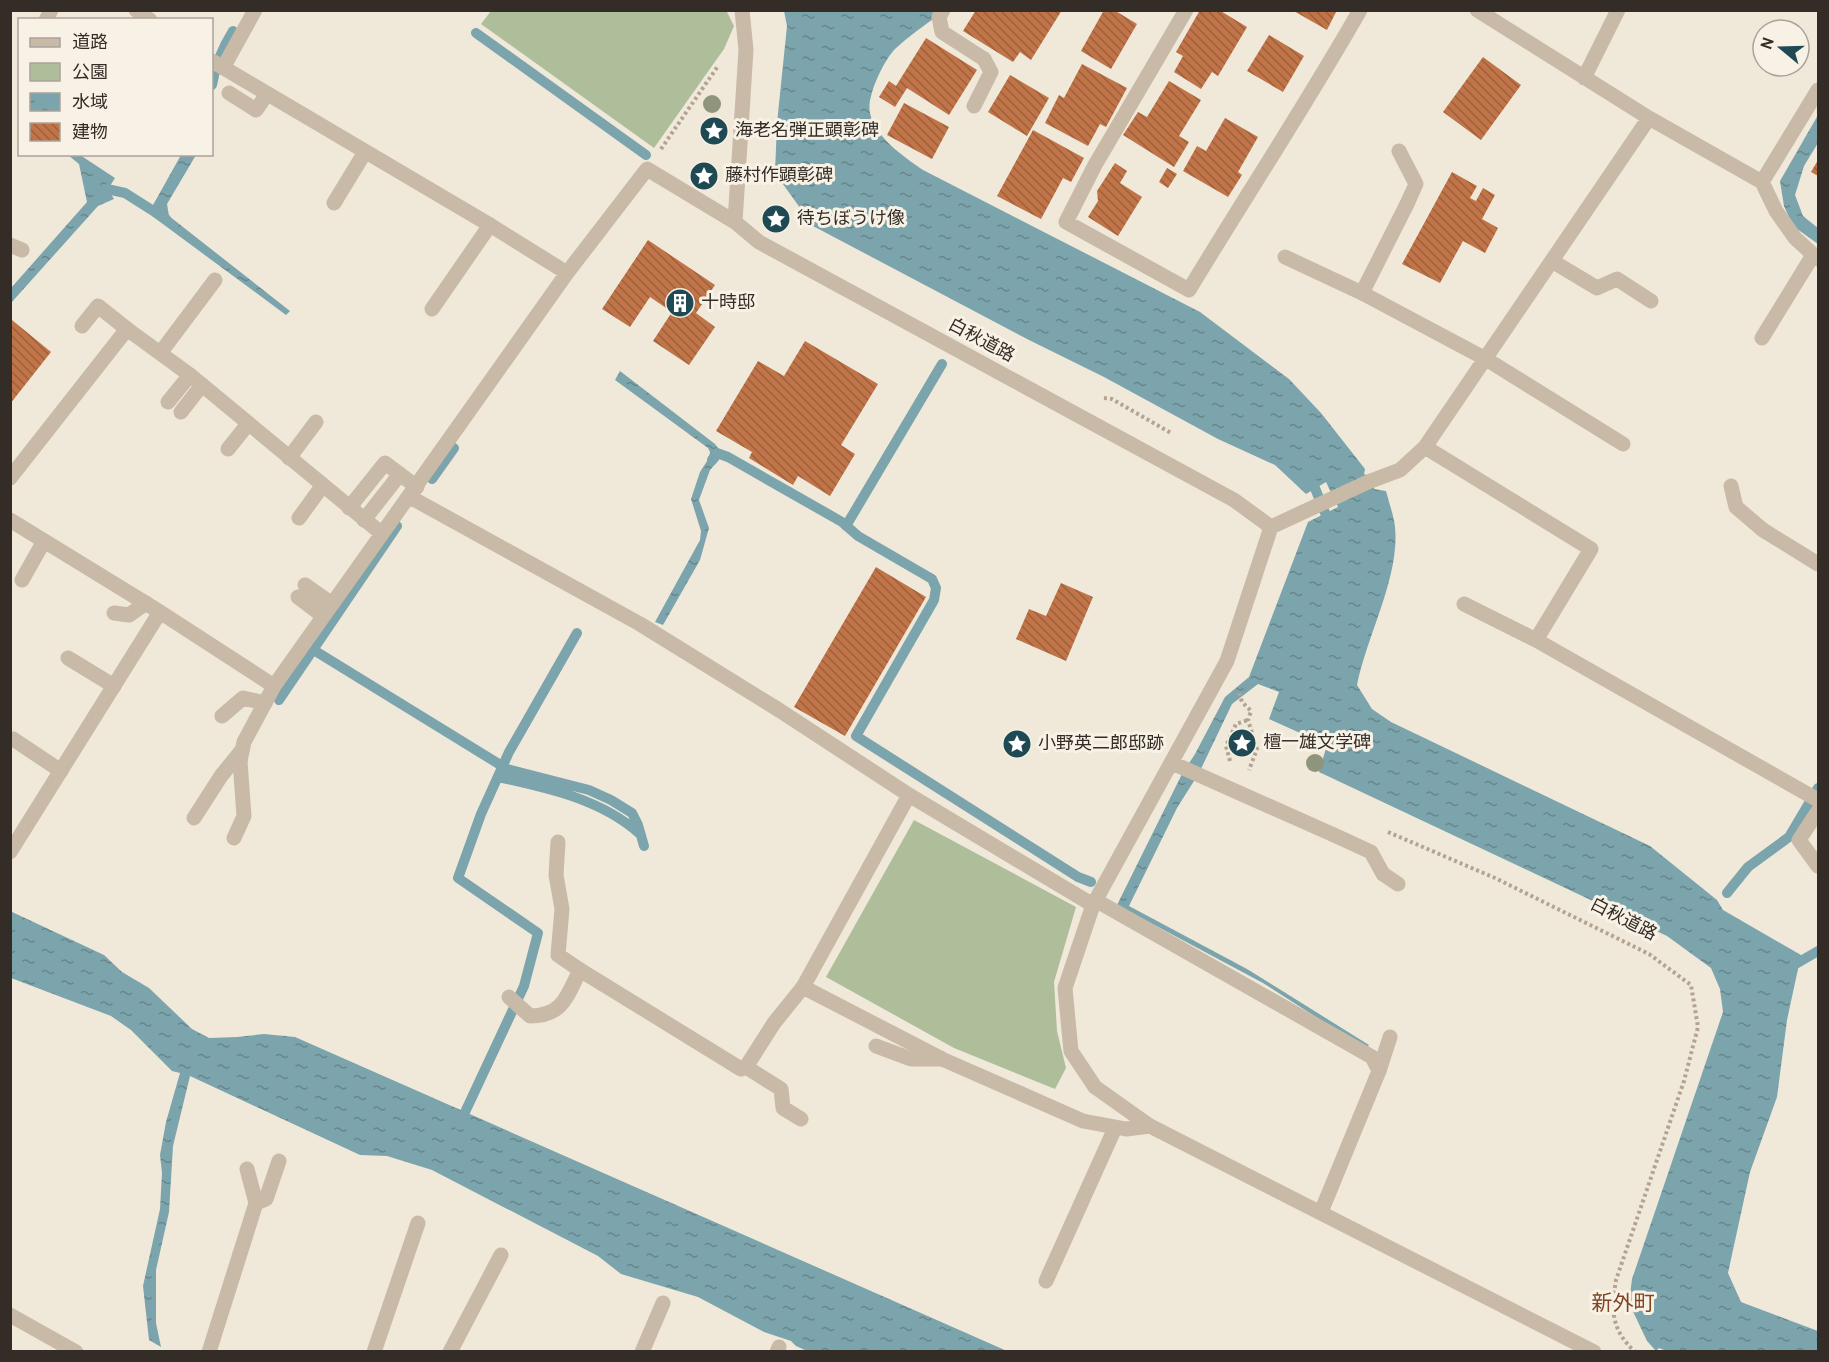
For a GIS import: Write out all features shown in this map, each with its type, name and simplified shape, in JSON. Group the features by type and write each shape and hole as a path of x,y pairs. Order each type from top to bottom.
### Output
{"street":[{"path":"255,10 217,64 567,273"},
{"path":"735,222 746,50 742,10"},
{"path":"943,10 939,17 942,32 984,59 991,72 974,106"},
{"path":"1186,10 1095,165 1066,222 1189,290 1315,90 1360,10"},
{"path":"1477,10 1649,118 1762,182 1776,212 1795,238 1816,257 1762,338"},
{"path":"1584,78 1618,10"},
{"path":"1762,182 1818,90"},
{"path":"229,93 256,110 267,94"},
{"path":"1594,1352 1150,1126 1095,1087 1071,1051 1065,988 1095,903 1227,661 1271,527 1368,482 1400,470 1425,447 1649,118"},
{"path":"1362,293 1416,184 1399,151"},
{"path":"334,204 365,153"},
{"path":"234,838 244,816 241,756 244,742 274,686 567,273 646,169"},
{"name":"白秋道路","path":"646,169 735,222 759,242 1223,494 1271,527"},
{"path":"432,309 490,225"},
{"path":"1285,257 1362,293 1486,358 1623,444"},
{"path":"1552,261 1597,288 1617,279 1650,301"},
{"path":"161,352 215,280"},
{"path":"82,327 98,306 190,375 381,533"},
{"path":"10,478 128,328"},
{"path":"168,402 190,375"},
{"path":"181,412 202,385"},
{"path":"289,458 316,422"},
{"path":"228,449 248,424"},
{"path":"1425,447 1591,549 1536,640"},
{"path":"349,508 385,463 400,474 413,492 640,624 779,710 909,795 1095,903 1372,1057 1379,1071"},
{"path":"364,520 400,474"},
{"path":"299,518 323,485"},
{"path":"1731,486 1736,507 1763,530 1818,564"},
{"path":"10,520 146,603 274,686"},
{"path":"22,580 44,541"},
{"path":"301,591 328,610"},
{"path":"114,613 129,615 146,603"},
{"path":"1464,604 1536,640 1814,797"},
{"path":"10,852 160,612"},
{"path":"68,658 114,686"},
{"path":"222,716 243,698 265,703"},
{"path":"13,739 61,771"},
{"path":"194,818 221,776 241,756"},
{"path":"1172,763 1371,852 1383,874 1398,884"},
{"path":"558,842 556,875 562,909 558,955 741,1069 747,1067 774,1023 803,987 909,795"},
{"path":"1818,811 1799,840 1818,866"},
{"path":"509,997 530,1016 544,1016 558,1008 580,970"},
{"path":"803,987 942,1059 1083,1121 1126,1130 1150,1126"},
{"path":"1321,1212 1379,1071 1390,1037"},
{"path":"876,1046 911,1059 942,1059"},
{"path":"747,1067 781,1089 783,1108 801,1119"},
{"path":"1046,1281 1115,1128"},
{"path":"256,1203 266,1199 279,1161"},
{"path":"209,1352 256,1203 247,1169"},
{"path":"374,1352 418,1223"},
{"path":"450,1352 501,1255"},
{"path":"642,1352 663,1303"},
{"path":"10,1315 76,1352"}],"path":[{"path":"646,169 719,65"},
{"path":"1242,702 1251,711 1248,720 1257,749 1248,772"},
{"path":"1231,764 1226,746 1236,724 1248,720"},
{"path":"1239,768 1259,776"},
{"name":"白秋道路","path":"1387,831 1495,878 1649,954 1691,985 1698,1027 1684,1081 1616,1280 1612,1303 1614,1323 1623,1340 1635,1352"}],"green space":[{"path":"726,10 734,26 724,49 654,148 481,24 491,11"},
{"path":"914,820 1076,907 1054,982 1057,1031 1066,1068 1055,1089 954,1048 826,977"}],"water":[{"path":"784,11 941,11 895,49 877,79 869,106 873,122 884,138 899,153 923,170 1200,312 1289,379 1321,413 1365,469 1364,474 1369,476 1374,489 1386,491 1394,523 1393,566 1357,685 1372,709 1391,722 1650,846 1717,900 1723,910 1801,955 1787,1020 1777,1097 1750,1172 1728,1273 1741,1302 1818,1331 1818,1351 1669,1352 1659,1348 1656,1351 1647,1341 1629,1303 1632,1279 1723,1012 1720,989 1711,968 1667,936 1319,772 1327,745 1269,719 1279,692 1258,684 1232,704 1199,773 1177,808 1129,906 1247,969 1369,1045 1366,1049 1263,983 1117,905 1182,774 1225,697 1249,677 1308,522 1338,507 1326,482 1306,494 1275,465 1218,439 1104,377 813,226 775,173 777,123 787,26"},
{"path":"1818,115 1818,143 1804,166 1795,195 1803,216 1818,228 1818,244 1793,226 1784,206 1780,181"},
{"path":"69,156 82,156 115,178 108,189 114,199 98,206 11,303 11,288 87,202 79,164"},
{"path":"180,156 195,156 167,204 169,216 290,311 286,315 152,216 155,211 153,205"},
{"path":"620,371 715,444 721,452 719,460 710,470 699,500 709,528 700,560 663,625 655,622 700,540 701,531 691,499 710,452 708,448 615,380"},
{"path":"10,911 104,955 122,972 149,988 192,1029 209,1038 264,1034 295,1037 1007,1351 807,1351 791,1341 764,1332 698,1297 621,1274 598,1256 432,1170 387,1156 360,1155 190,1076 173,1146 169,1212 156,1270 156,1323 161,1347 149,1340 143,1286 160,1209 162,1173 160,1155 166,1122 180,1073 172,1071 131,1030 111,1016 11,978"}],"building":[{"path":"976,10 1062,10 1031,60 1020,52 1013,62 963,31"},
{"path":"1104,10 1114,10 1137,24 1111,69 1081,51"},
{"path":"1200,10 1219,10 1247,27 1218,76 1212,72 1201,89 1174,72 1183,56 1176,52"},
{"path":"1292,10 1337,10 1327,30"},
{"path":"1269,35 1304,56 1283,92 1247,71"},
{"path":"926,38 977,70 949,115 907,88 895,107 879,97 889,81 896,86"},
{"path":"1483,57 1521,85 1481,140 1443,112"},
{"path":"1082,64 1127,88 1106,127 1100,124 1088,146 1045,123 1059,95 1064,98"},
{"path":"1010,75 1049,98 1027,136 988,112"},
{"path":"1169,81 1201,100 1179,136 1189,142 1174,167 1123,135 1138,112 1147,117"},
{"path":"904,103 949,127 932,159 887,135"},
{"path":"1225,118 1258,137 1238,172 1242,175 1228,197 1183,171 1197,146 1206,151"},
{"path":"1033,130 1084,158 1071,182 1063,178 1041,219 997,196"},
{"path":"1818,160 1818,176 1811,172"},
{"path":"1115,163 1127,171 1120,183 1142,197 1118,236 1088,217 1098,201 1097,191"},
{"path":"1167,168 1177,174 1168,188 1159,182"},
{"path":"1452,172 1477,186 1470,198 1476,201 1483,188 1495,195 1482,219 1498,228 1485,253 1463,241 1440,283 1402,264"},
{"name":"十時邸","path":"648,240 715,285 696,313 715,327 689,365 653,341 672,312 650,297 630,327 602,309"},
{"path":"12,320 51,352 10,404 10,322"},
{"path":"805,341 878,384 841,445 855,454 830,496 798,476 793,485 749,458 752,452 716,431 758,361 784,376"},
{"path":"876,567 926,597 845,736 794,707"},
{"path":"1061,583 1093,597 1066,661 1016,639 1029,609 1046,616"}],"waterway":[{"path":"213,80 220,57 233,31"},
{"path":"476,33 646,155"},
{"path":"98,199 107,189 125,193 166,219"},
{"path":"846,526 942,364"},
{"path":"432,479 454,448"},
{"path":"712,460 717,453 728,457 842,522 858,536 932,579 936,588 934,600 856,736 1078,877 1091,882"},
{"path":"1310,476 1330,525"},
{"path":"279,700 397,526"},
{"path":"459,1125 524,986 538,933 458,878 481,814 509,752 577,633"},
{"path":"312,649 507,769 589,790 611,800 632,813 644,846"},
{"path":"498,777 573,796 591,803 625,822 640,834"},
{"path":"1727,893 1748,867 1789,837 1818,788"},
{"path":"1794,965 1818,951"}],"place":[{"name":"海老名弾正顕彰碑","path":"714,131"},
{"name":"藤村作顕彰碑","path":"704,176"},
{"name":"待ちぼうけ像","path":"776,219"},
{"name":"十時邸","path":"680,303"},
{"name":"檀一雄文学碑","path":"1242,743"},
{"name":"小野英二郎邸跡","path":"1017,744"}],"district":[{"name":"新外町","path":"1623,1304"}]}
